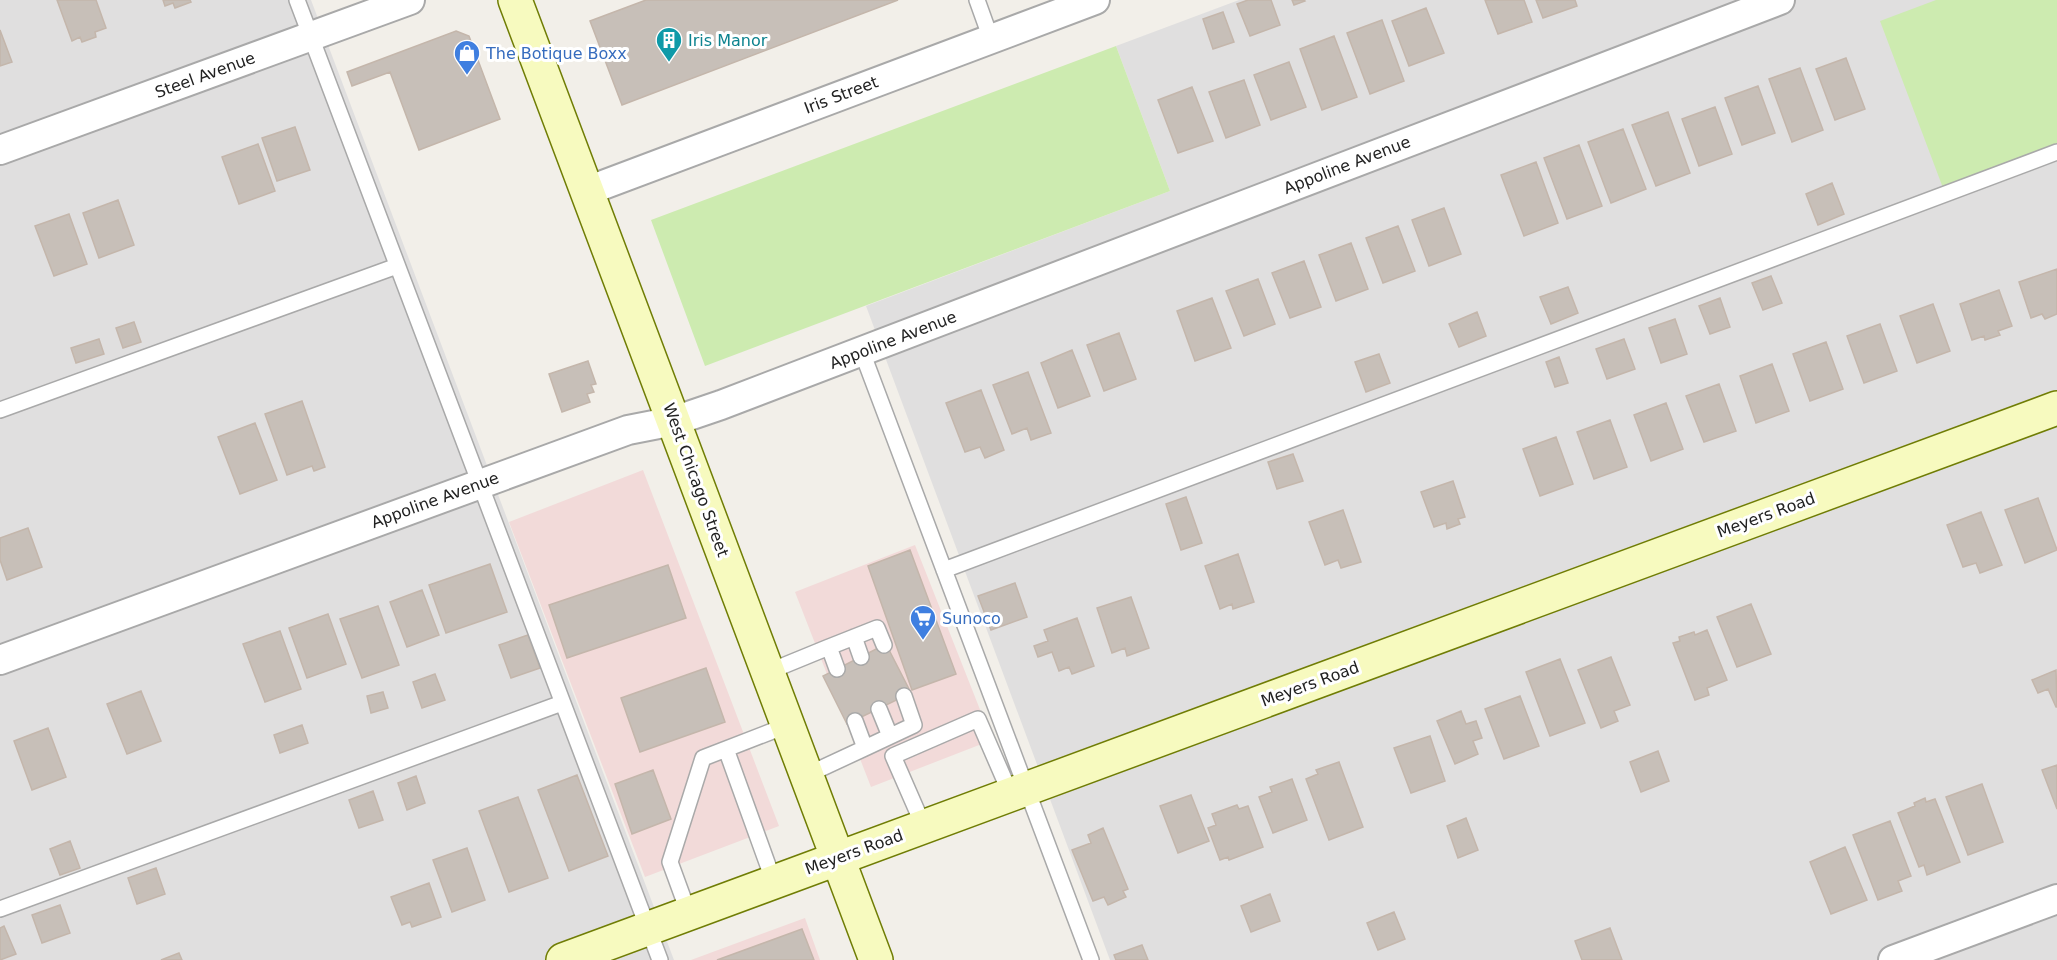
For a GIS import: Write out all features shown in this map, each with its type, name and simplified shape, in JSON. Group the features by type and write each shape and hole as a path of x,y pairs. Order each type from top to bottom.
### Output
{"street":[{"name":"Steel Avenue","path":"0,150 410,0"},
{"name":"West Chicago Street","path":"515,0 876,960"},
{"name":"Iris Street","path":"587,190 1095,0"},
{"name":"Appoline Avenue","path":"0,660 628,430 674,421 721,405 1780,0"},
{"name":"Meyers Road","path":"563,960 2057,408"},
{"path":"1893,960 2057,899"}],"lane":[{"path":"297,0 660,960"},
{"path":"977,0 991,39"},
{"path":"944,570 2057,152"},
{"path":"0,411 397,266"},
{"path":"862,352 944,570 1019,792 1091,960"},
{"path":"768,672 877,628 884,645"},
{"path":"854,637 861,657"},
{"path":"828,647 837,669"},
{"path":"807,775 914,725 904,696"},
{"path":"0,909 562,703"},
{"path":"879,709 909,748"},
{"path":"924,827 893,756 978,719 1019,792"},
{"path":"855,721 865,748"},
{"path":"689,914 670,861 703,758 788,725"},
{"path":"726,749 774,882"}],"shaded area":[{"path":"0,0 311,0 674,960 0,960"},
{"path":"1239,0 2057,0 2057,960 1110,960 866,306 1170,191 1116,46"},
{"path":"643,470 779,826 645,877 509,522"},
{"path":"915,545 992,740 871,787 795,592"},
{"path":"805,918 820,960 691,960"}],"green space":[{"path":"1936,0 2057,0 2057,145 1943,188 1880,21"},
{"path":"1116,46 1170,191 705,366 651,220"}],"building":[{"path":"57,0 96,0 106,28 95,32 96,37 82,42 80,37 72,41"},
{"path":"163,0 190,0 191,2 175,8 173,3 165,6"},
{"name":"Iris Manor","path":"646,0 898,0 622,105 590,21"},
{"path":"1248,0 1271,0 1280,25 1250,36 1237,4"},
{"path":"1292,0 1304,0 1305,1 1294,5"},
{"path":"1485,0 1524,0 1532,22 1498,34"},
{"path":"1536,0 1575,0 1577,6 1543,18"},
{"path":"1426,8 1444,53 1409,66 1392,21"},
{"path":"1223,12 1234,42 1213,49 1203,19"},
{"path":"1382,20 1404,81 1370,94 1347,33"},
{"path":"0,30 12,62 0,66"},
{"path":"456,31 469,36 500,119 419,150 390,72 352,86 347,72"},
{"path":"1334,36 1357,97 1322,110 1300,49"},
{"path":"1846,58 1865,109 1835,120 1816,69"},
{"path":"1289,62 1306,107 1271,120 1254,75"},
{"path":"1800,68 1823,130 1792,142 1769,79"},
{"path":"1244,80 1260,125 1226,138 1209,92"},
{"path":"1758,86 1775,133 1742,145 1725,98"},
{"path":"1192,87 1213,141 1178,153 1158,100"},
{"path":"1715,107 1732,154 1699,166 1682,119"},
{"path":"1668,112 1690,173 1656,186 1632,125"},
{"path":"295,127 310,170 277,181 262,138"},
{"path":"1623,129 1646,189 1611,203 1588,142"},
{"path":"258,144 275,191 239,204 222,157"},
{"path":"1579,145 1602,206 1567,219 1544,158"},
{"path":"1536,162 1558,223 1524,236 1501,175"},
{"path":"1832,183 1844,214 1818,225 1806,194"},
{"path":"118,200 134,245 99,258 83,213"},
{"path":"1444,208 1461,254 1429,266 1412,220"},
{"path":"69,214 87,264 54,276 35,226"},
{"path":"1398,226 1415,271 1383,283 1366,238"},
{"path":"1351,243 1368,289 1336,301 1319,255"},
{"path":"1304,261 1321,307 1290,318 1272,273"},
{"path":"2057,269 2057,314 2045,319 2042,314 2031,318 2019,282"},
{"path":"1771,276 1782,303 1763,310 1752,283"},
{"path":"1258,279 1275,324 1244,336 1226,291"},
{"path":"1568,287 1578,313 1551,324 1540,297"},
{"path":"1999,290 2012,326 1998,331 2000,335 1985,340 1984,336 1972,340 1960,304"},
{"path":"1212,298 1231,348 1195,361 1177,311"},
{"path":"1720,298 1730,327 1710,334 1699,306"},
{"path":"1933,304 1950,351 1917,363 1900,316"},
{"path":"1477,312 1486,336 1459,347 1449,324"},
{"path":"1675,319 1687,354 1661,363 1649,328"},
{"path":"134,322 141,342 123,348 116,328"},
{"path":"1880,324 1897,371 1864,383 1847,336"},
{"path":"1119,333 1136,379 1104,391 1087,345"},
{"path":"99,339 104,354 76,363 71,348"},
{"path":"1624,339 1635,369 1607,379 1596,349"},
{"path":"1826,342 1843,389 1810,401 1793,354"},
{"path":"1072,350 1090,396 1058,408 1041,363"},
{"path":"1379,354 1390,383 1366,392 1355,362"},
{"path":"1559,357 1568,383 1555,387 1546,362"},
{"path":"588,361 596,384 591,385 594,392 587,394 590,402 562,412 549,374"},
{"path":"1772,364 1789,411 1756,423 1740,376"},
{"path":"1028,372 1051,433 1031,440 1027,428 1012,434 993,385"},
{"path":"1719,384 1736,431 1704,442 1686,396"},
{"path":"981,390 1004,450 985,458 980,447 965,452 946,403"},
{"path":"302,401 325,467 314,471 312,466 287,475 265,414"},
{"path":"1666,403 1683,449 1651,461 1634,415"},
{"path":"1610,420 1627,467 1594,479 1577,432"},
{"path":"255,423 277,480 240,494 218,437"},
{"path":"1556,437 1573,484 1540,496 1523,449"},
{"path":"1293,454 1303,481 1277,489 1268,462"},
{"path":"1453,481 1465,517 1458,519 1460,524 1447,529 1446,523 1434,527 1421,492"},
{"path":"1186,497 1202,543 1181,550 1166,504"},
{"path":"2038,498 2057,550 2025,563 2005,510"},
{"path":"1343,510 1361,562 1341,568 1338,560 1325,565 1309,522"},
{"path":"1981,512 2002,565 1980,573 1976,563 1963,567 1947,525"},
{"path":"28,528 42,567 7,580 0,560 0,538"},
{"path":"910,550 956,674 912,690 868,566"},
{"path":"1238,554 1254,602 1233,609 1232,604 1220,609 1205,566"},
{"path":"490,564 507,612 446,633 429,585"},
{"path":"668,565 686,618 567,658 549,605"},
{"path":"1015,583 1027,617 991,630 978,596"},
{"path":"422,590 439,635 407,647 390,602"},
{"path":"1131,597 1149,648 1127,656 1125,648 1112,653 1097,608"},
{"path":"1751,604 1771,654 1737,667 1717,617"},
{"path":"378,606 399,665 362,678 340,619"},
{"path":"328,614 346,664 307,678 289,628"},
{"path":"1077,618 1094,666 1072,674 1069,667 1059,671 1052,652 1038,657 1034,646 1048,641 1044,630"},
{"path":"1707,630 1727,680 1707,688 1709,695 1695,700 1673,643 1680,641 1679,637 1694,632 1695,635"},
{"path":"280,631 301,689 265,702 243,644"},
{"path":"528,635 540,668 511,678 499,645"},
{"path":"886,644 911,693 847,724 823,676"},
{"path":"1611,657 1630,705 1614,711 1618,721 1601,728 1578,670"},
{"path":"1560,659 1585,723 1550,736 1526,672"},
{"path":"706,668 725,722 640,752 621,698"},
{"path":"2056,670 2057,707 2048,689 2038,693 2032,680"},
{"path":"435,674 445,700 422,708 413,682"},
{"path":"141,691 161,741 127,754 107,704"},
{"path":"383,692 388,708 371,713 367,696"},
{"path":"1520,696 1539,746 1504,759 1485,709"},
{"path":"1461,711 1466,724 1476,721 1482,738 1473,741 1478,754 1455,764 1437,721"},
{"path":"302,725 308,743 280,753 274,735"},
{"path":"48,728 66,777 32,790 14,741"},
{"path":"1430,736 1445,781 1411,793 1394,748"},
{"path":"1658,751 1669,781 1641,792 1630,762"},
{"path":"1339,762 1363,827 1329,840 1306,779 1318,774 1316,770"},
{"path":"2057,765 2057,809 2042,770"},
{"path":"653,770 671,819 632,834 615,784"},
{"path":"577,775 608,856 569,871 538,790"},
{"path":"416,776 425,803 407,810 398,783"},
{"path":"1292,779 1307,820 1273,833 1259,797 1272,792 1270,787"},
{"path":"1982,784 2003,842 1968,855 1946,797"},
{"path":"373,791 383,820 359,828 349,800"},
{"path":"1191,795 1209,841 1178,853 1160,806"},
{"path":"518,797 548,878 509,892 479,811"},
{"path":"1925,798 1926,802 1935,799 1960,862 1927,875 1924,865 1919,867 1898,813 1915,806 1914,803"},
{"path":"1237,805 1239,809 1248,806 1263,847 1229,860 1228,857 1220,860 1208,828 1216,825 1212,814"},
{"path":"1466,818 1478,850 1458,858 1447,826"},
{"path":"1890,821 1911,876 1898,881 1902,891 1878,900 1853,835"},
{"path":"1103,828 1128,889 1123,891 1126,897 1108,905 1104,897 1093,901 1072,850 1091,843 1088,835"},
{"path":"70,841 80,868 60,875 50,849"},
{"path":"1845,847 1867,900 1831,914 1810,862"},
{"path":"467,848 485,900 452,912 433,860"},
{"path":"156,868 165,894 137,904 128,878"},
{"path":"429,883 441,917 412,927 410,922 402,925 391,897"},
{"path":"1270,894 1280,921 1251,932 1241,906"},
{"path":"60,905 70,933 42,943 32,915"},
{"path":"1394,912 1405,939 1378,950 1367,923"},
{"path":"4,926 16,954 0,960 0,928"},
{"path":"1610,928 1622,960 1582,960 1575,941"},
{"path":"802,929 814,960 717,960"},
{"path":"1142,945 1148,960 1116,960 1114,955"},
{"path":"179,953 182,960 161,960"}],"place":[{"name":"Iris Manor","path":"669,63"},
{"name":"The Botique Boxx","path":"467,76"},
{"name":"Sunoco","path":"923,641"}]}
